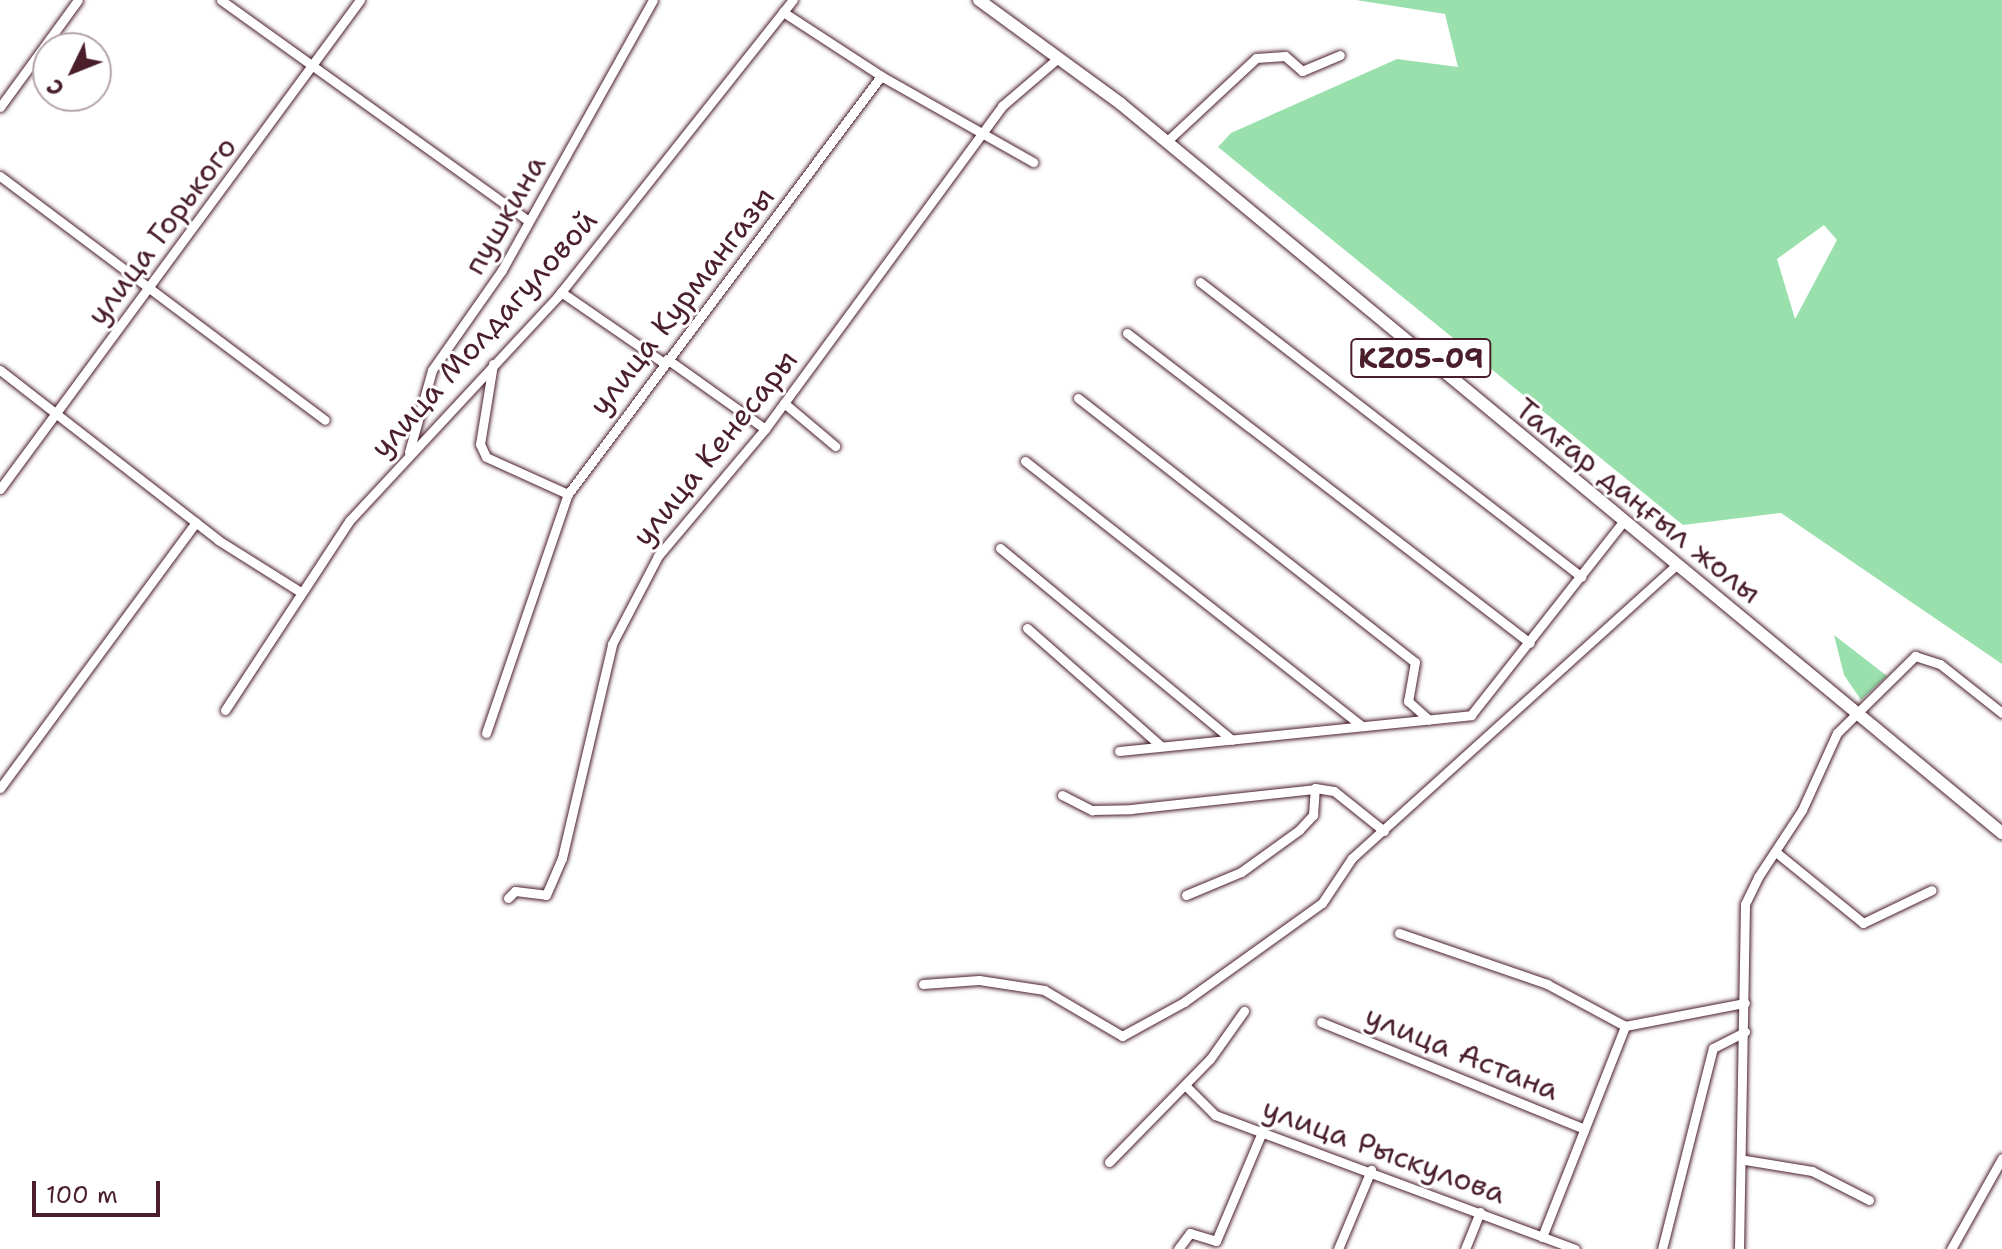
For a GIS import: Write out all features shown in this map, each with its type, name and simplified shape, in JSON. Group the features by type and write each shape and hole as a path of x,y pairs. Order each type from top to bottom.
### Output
{"main road":[{"name":"Талғар даңғыл жолы","path":"979,0 1166,142 2002,833"}],"street":[{"path":"0,107 78,0"},
{"path":"221,0 528,221"},
{"name":"улица Горького","path":"0,489 360,0"},
{"name":"пушкина","path":"408,456 432,370 528,221 653,0"},
{"name":"улица Молдагуловой","path":"225,710 299,591 408,456 561,292 793,0"},
{"path":"783,12 951,119 987,130 1033,162"},
{"path":"1166,142 1256,58 1285,56 1302,71 1340,55"},
{"name":"улица Кенесары","path":"508,898 515,891 546,895 562,858 590,717 642,580 765,429 1021,87 1058,58"},
{"name":"улица Курмангазы","path":"486,733 568,494 881,76"},
{"path":"0,176 325,420"},
{"path":"1200,282 1581,577"},
{"path":"561,292 765,429"},
{"path":"1127,333 1530,643"},
{"path":"493,364 480,444 486,457 568,494"},
{"path":"0,370 196,522 299,591"},
{"path":"1078,398 1415,662 1408,701 1429,720"},
{"path":"784,403 835,446"},
{"path":"1025,461 1360,725"},
{"path":"0,788 196,522"},
{"path":"1119,751 1471,715 1623,522"},
{"path":"1000,548 1232,740"},
{"path":"923,984 979,980 1044,990 1122,1036 1184,1002 1322,903 1352,858 1680,569"},
{"path":"1027,628 1161,746"},
{"path":"1739,1249 1745,1160 1745,904 1777,853 1855,712 1922,654 2002,713"},
{"path":"1062,795 1092,810 1131,809 1314,789 1334,791 1384,831"},
{"path":"1186,895 1241,872 1299,830 1313,815 1314,789"},
{"path":"1777,853 1863,923 1932,890"},
{"path":"1399,933 1547,984 1625,1026 1745,1003"},
{"path":"1109,1162 1185,1085 1244,1011"},
{"name":"улица Астана","path":"1321,1022 1584,1129"},
{"path":"1542,1237 1625,1026"},
{"path":"1662,1249 1713,1048 1745,1032"},
{"name":"улица Рыскулова","path":"1185,1085 1215,1115 1371,1170 1575,1249"},
{"path":"1178,1249 1190,1233 1216,1241 1263,1130"},
{"path":"1951,1249 2002,1158"},
{"path":"1745,1160 1812,1171 1869,1200"},
{"path":"1338,1249 1371,1170"},
{"path":"1465,1249 1480,1212"}],"green space":[{"path":"1356,0 2002,0 2002,664 1781,513 1683,525 1218,147 1231,133 1397,59 1458,67 1445,14","holes":["1824,225 1837,240 1795,319 1777,259"]},
{"path":"1834,635 1887,676 1861,700 1844,675"}]}
